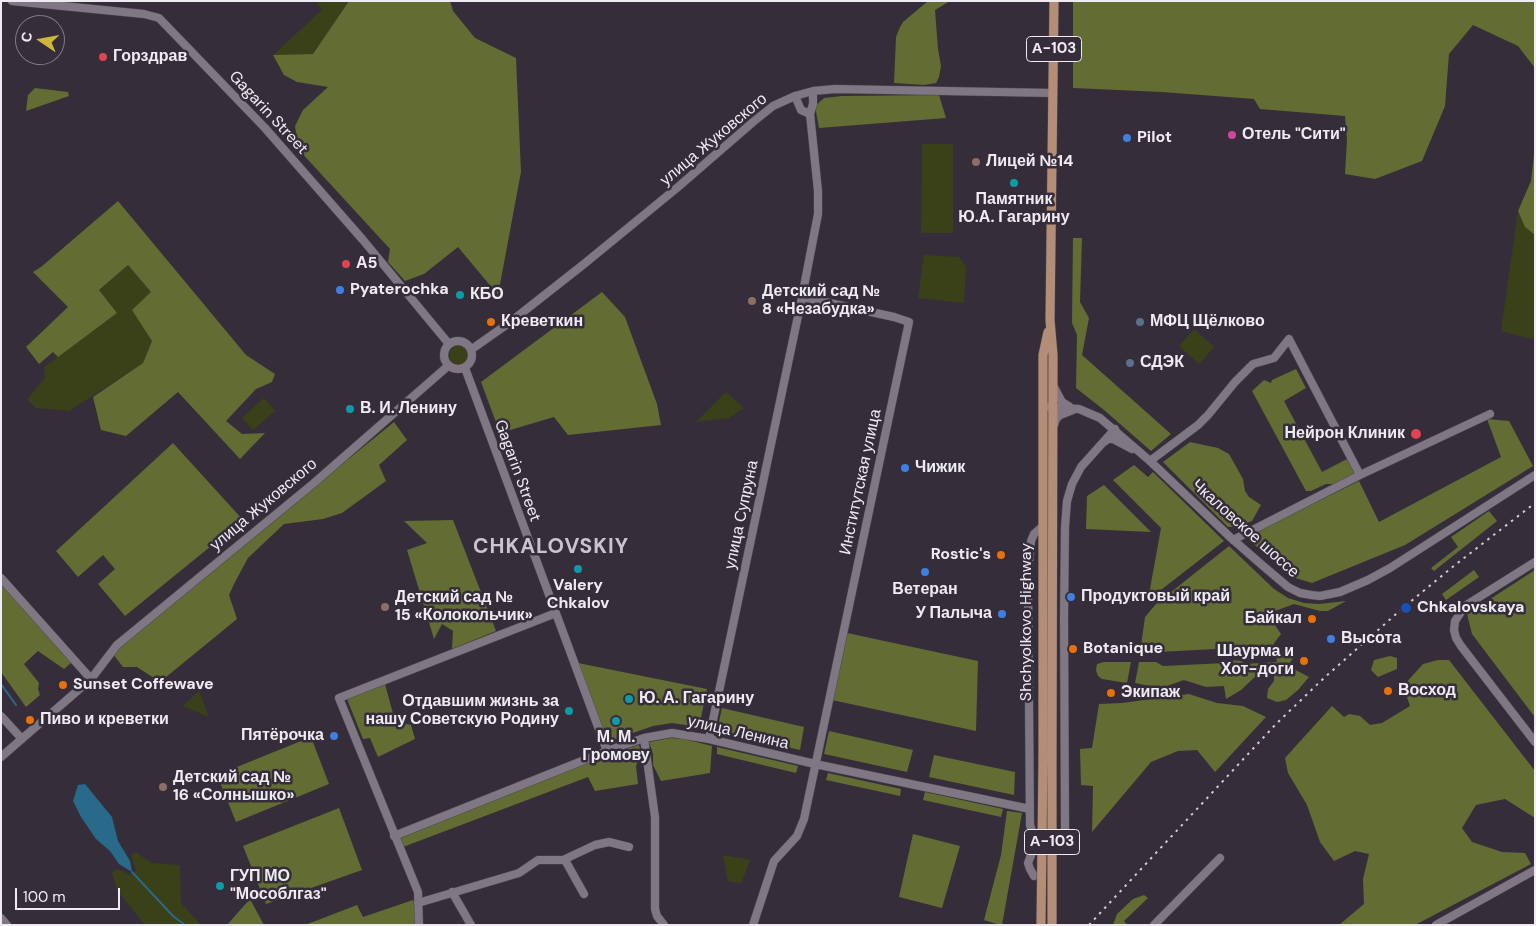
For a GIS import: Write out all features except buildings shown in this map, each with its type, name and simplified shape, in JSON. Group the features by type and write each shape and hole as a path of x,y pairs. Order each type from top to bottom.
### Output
{"main road":[{"name":"Shchyolkovo Highway","path":"1041,925 1047,759 1053,407 1053,355 1050,320 1054,1"},
{"name":"Shchyolkovo Highway","path":"1050,320 1044,355 1042,528 1052,925"}],"street":[{"name":"Gagarin Street","path":"12,1 144,14 160,18 265,128 449,344"},
{"name":"улица Жуковского","path":"472,349 509,323 591,258 678,187 763,113 795,96 813,91 834,89 1053,93"},
{"path":"802,297 818,214 818,191 810,114 813,104 813,91"},
{"path":"795,96 801,110 810,114"},
{"name":"улица Супруна","path":"708,739 802,297"},
{"name":"Институтская улица","path":"753,925 774,861 797,836 804,819 909,322 900,318 802,297"},
{"path":"1100,418 1105,424 1104,441 1113,439 1150,461 1198,425 1253,364 1274,358 1289,339 1360,475"},
{"path":"462,341 472,349 471,362 465,368 456,370 448,366 444,357 449,344 462,341"},
{"name":"улица Жуковского","path":"1,757 91,679 117,645 314,483 448,366"},
{"name":"Gagarin Street","path":"465,368 607,751"},
{"path":"1053,383 1062,402 1075,408"},
{"path":"1043,412 1047,408 1053,407"},
{"name":"Чкаловское шоссе","path":"1053,407 1075,408 1100,418 1115,429 1233,540 1288,587 1300,593 1320,596 1330,595 1362,584 1535,475"},
{"path":"1052,430 1056,419 1060,415 1075,408"},
{"path":"1233,540 1360,475 1490,414"},
{"name":"А-103","path":"1042,528 1034,534 1031,542 1028,573 1030,824 1032,831 1039,840 1047,842 1059,840 1063,837 1065,828 1064,612 1067,502 1076,474 1086,460 1115,429"},
{"path":"1535,562 1465,606 1455,621 1454,630 1461,646 1535,742"},
{"path":"1,578 91,679"},
{"path":"419,925 418,892 339,698 556,613"},
{"path":"1,716 22,739"},
{"name":"улица Ленина","path":"394,836 607,751 644,738 672,732 1030,809"},
{"path":"644,738 654,816 657,916 664,925"},
{"path":"1034,876 1028,864 1039,840"},
{"path":"418,903 519,873 538,860 565,860 595,845 609,842 629,847"},
{"path":"1154,925 1220,858"},
{"path":"565,860 584,894"},
{"path":"1436,925 1535,870"},
{"path":"452,892 471,925"},
{"path":"1,918 7,925"}],"green space":[{"path":"316,1 349,1 313,54 273,55 322,10"},
{"path":"349,1 450,1 453,11 475,38 516,58 521,172 498,295 458,247 424,274 405,281 388,262 390,249 299,150 295,126 303,110 328,87 297,82 284,75 273,55 313,54"},
{"path":"928,1 950,1 935,10 941,66 939,77 936,83 924,85 894,83 896,37 900,27 903,22"},
{"path":"1073,1 1535,1 1535,68 1518,46 1473,25 1449,54 1445,106 1422,161 1375,179 1345,174 1347,140 1345,116 1260,109 1254,99 1073,88"},
{"path":"35,88 68,92 69,96 26,111 28,95"},
{"path":"939,95 946,118 819,128 815,106 824,98 842,96"},
{"path":"922,144 953,144 953,233 921,233"},
{"path":"1535,146 1535,235 1525,227 1518,211 1531,181"},
{"path":"118,201 246,355 275,374 272,382 256,389 226,421 242,434 265,433 240,459 178,392 126,436 101,430 93,397 143,363 152,341 132,310 151,292 128,265 99,290 117,313 58,357 53,352 39,364 26,347 68,307 33,272"},
{"path":"1518,211 1525,227 1535,235 1535,338 1531,339 1501,331"},
{"path":"1073,238 1082,238 1080,302 1089,318 1082,355 1171,434 1151,451 1076,388 1077,335 1072,323"},
{"path":"924,255 959,257 966,267 964,303 918,298"},
{"path":"128,265 151,292 152,341 143,363 69,411 36,408 27,399 45,378 44,367 117,313 99,290"},
{"path":"602,292 625,317 657,404 661,425 568,435 554,417 500,433 481,382"},
{"path":"1194,329 1214,347 1199,364 1179,346"},
{"path":"459,345 466,348 469,355 466,362 459,365 452,362 449,355 452,348"},
{"path":"1296,369 1306,388 1284,401 1322,472 1347,459 1355,474 1335,484 1326,484 1311,491 1306,491 1252,391 1264,380 1271,383 1272,380"},
{"path":"726,392 744,408 729,418 696,422"},
{"path":"264,398 275,411 253,430 242,418"},
{"path":"1487,419 1509,421 1533,466 1405,545 1312,583 1289,576 1246,537 1359,481 1379,522 1501,457"},
{"path":"394,422 407,440 379,465 386,481 342,513 323,519 284,524 248,558 235,582 229,595 237,619 160,682 137,667 123,667 113,654 118,646"},
{"path":"1190,442 1218,448 1229,454 1243,479 1245,491 1249,497 1261,505 1252,521 1236,527 1228,527 1163,462"},
{"path":"173,443 243,520 125,616 98,584 115,569 103,555 78,577 56,551"},
{"path":"1134,465 1148,477 1153,472 1224,541 1148,600 1161,528 1113,480"},
{"path":"1104,485 1151,532 1086,529 1087,496"},
{"path":"1489,511 1497,521 1434,571 1431,568 1458,547 1451,537"},
{"path":"453,520 496,631 452,649 453,631 442,624 434,639 407,550 427,543 404,521"},
{"path":"1229,546 1274,589 1288,598 1304,603 1319,604 1346,601 1328,611 1320,611 1294,604 1267,614 1281,634 1272,646 1140,653 1145,617 1156,604"},
{"path":"1474,570 1479,577 1446,600 1442,594"},
{"path":"1535,570 1534,716 1472,634 1467,614"},
{"path":"1,582 72,662 64,669 38,651 24,664 39,683 40,695 26,707 1,672"},
{"path":"847,633 978,661 976,731 832,700"},
{"path":"1285,652 1293,658 1288,666 1309,677 1286,700 1277,702 1267,698 1268,689 1274,681 1274,675 1268,672 1257,675 1241,690 1226,699 1224,686 1206,687 1184,680 1167,686 1150,686 1135,683 1139,662 1156,662 1163,666 1226,663 1229,660 1242,661 1245,664 1277,662 1276,654"},
{"path":"1390,656 1397,658 1397,669 1378,677 1371,670 1374,660"},
{"path":"1438,660 1449,660 1535,771 1535,818 1505,799 1476,805 1462,828 1472,842 1502,852 1525,853 1531,864 1415,925 1339,925 1364,904 1363,879 1369,854 1355,851 1334,861 1320,842 1307,805 1288,773 1285,758 1332,706 1344,717 1349,714 1360,716 1370,725 1382,723 1410,706 1403,686 1423,664"},
{"path":"1104,662 1131,662 1127,683 1102,679 1098,676 1097,664"},
{"path":"578,663 707,689 699,727 672,723 653,726 607,742"},
{"path":"385,684 395,721 411,725 415,739 378,757 370,738 363,739 347,699"},
{"path":"199,691 209,717 183,706"},
{"path":"1189,694 1217,703 1243,706 1266,717 1215,772 1197,750 1178,751 1151,762 1092,832 1093,786 1081,785 1080,749 1092,748 1099,704 1122,703"},
{"path":"722,708 804,727 800,750 717,731"},
{"path":"829,731 913,750 907,772 824,754"},
{"path":"311,737 329,784 236,822 217,775"},
{"path":"671,738 684,739 712,746 710,773 661,781 653,765 653,754 649,742"},
{"path":"639,745 641,753 636,766 638,784 595,791 588,777 403,847 399,837 608,754"},
{"path":"717,747 798,766 796,773 717,754"},
{"path":"934,755 1015,772 1014,795 929,777"},
{"path":"828,773 901,789 900,796 826,780"},
{"path":"925,792 1003,809 1001,817 923,800"},
{"path":"339,808 362,870 266,904 243,846"},
{"path":"1007,811 1022,813 1002,925 1000,925 984,920 1001,855"},
{"path":"913,834 960,846 942,908 899,897"},
{"path":"135,852 152,863 180,865 181,903 201,925 145,925 117,890 112,872 117,869 131,875 136,871 131,855"},
{"path":"723,855 750,860 741,884 728,881"},
{"path":"1144,895 1148,898 1124,921 1127,925 1113,925 1117,914 1133,899"},
{"path":"250,899 264,925 227,925 241,909"},
{"path":"413,900 419,916 417,925 305,925 357,905 363,917"}],"water":[{"path":"85,784 112,817 118,841 130,861 132,872 119,864 110,851 96,839 81,817 73,801 78,785"}],"waterway":[{"path":"1,684 16,705"},
{"path":"132,872 173,916 185,925"}],"railway":[{"path":"1089,925 1276,724 1324,678 1404,607 1535,503"}],"place":[{"name":"Горздрав","path":"103,57"},
{"name":"Отель \"Сити\"","path":"1232,135"},
{"name":"Pilot","path":"1127,138"},
{"name":"Лицей №14","path":"976,162"},
{"name":"Памятник Ю.А. Гагарину","path":"1014,183"},
{"name":"А5","path":"346,264"},
{"name":"Pyaterochka","path":"340,290"},
{"name":"КБО","path":"460,295"},
{"name":"Детский сад № 8 «Незабудка»","path":"752,301"},
{"name":"Креветкин","path":"491,322"},
{"name":"МФЦ Щёлково","path":"1140,322"},
{"name":"СДЭК","path":"1130,363"},
{"name":"В. И. Ленину","path":"350,409"},
{"name":"Нейрон Клиник","path":"1416,434"},
{"name":"Чижик","path":"905,468"},
{"name":"Rostic's","path":"1001,555"},
{"name":"Valery Chkalov","path":"578,569"},
{"name":"Ветеран","path":"925,572"},
{"name":"Продуктовый край","path":"1071,597"},
{"name":"Детский сад № 15 «Колокольчик»","path":"385,607"},
{"name":"Chkalovskaya","path":"1406,608"},
{"name":"У Палыча","path":"1002,614"},
{"name":"Байкал","path":"1312,619"},
{"name":"Высота","path":"1331,639"},
{"name":"Botanique","path":"1073,649"},
{"name":"Шаурма и Хот-доги","path":"1304,661"},
{"name":"Sunset Coffewave","path":"63,685"},
{"name":"Восход","path":"1388,691"},
{"name":"Экипаж","path":"1111,693"},
{"name":"Ю. А. Гагарину","path":"629,699"},
{"name":"Отдавшим жизнь за нашу Советскую Родину","path":"569,711"},
{"name":"Пиво и креветки","path":"30,720"},
{"name":"М. М. Громову","path":"616,721"},
{"name":"Пятёрочка","path":"334,736"},
{"name":"Детский сад № 16 «Солнышко»","path":"163,787"},
{"name":"ГУП МО \"Мособлгаз\"","path":"220,886"}],"district":[{"name":"CHKALOVSKIY","path":"551,547"}]}
